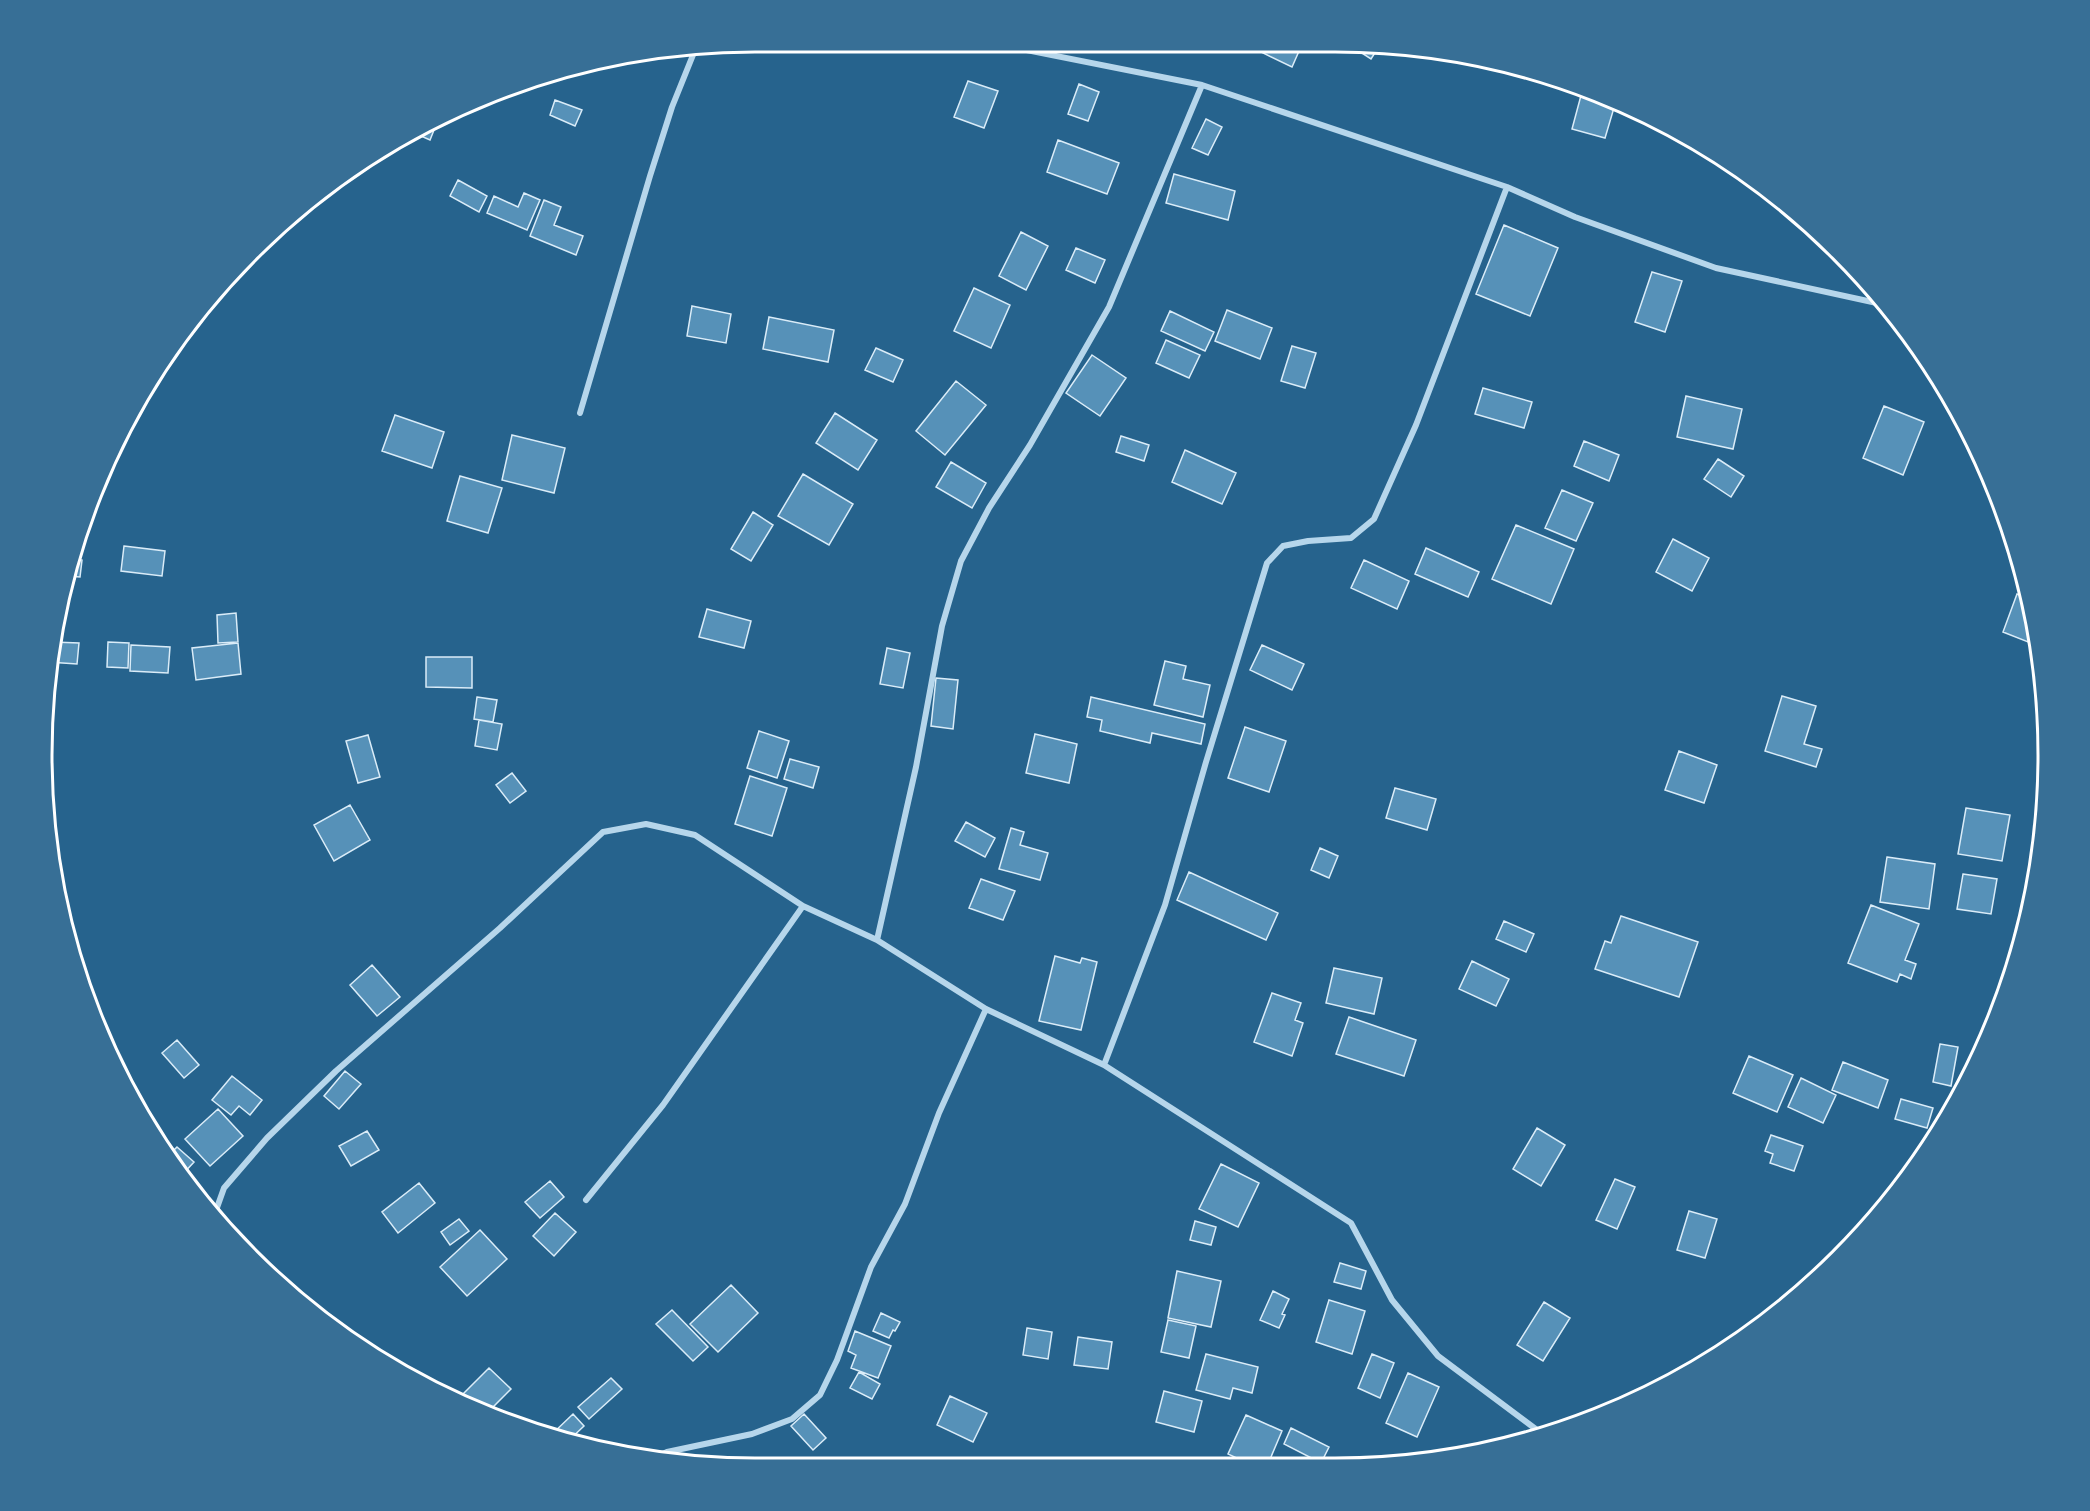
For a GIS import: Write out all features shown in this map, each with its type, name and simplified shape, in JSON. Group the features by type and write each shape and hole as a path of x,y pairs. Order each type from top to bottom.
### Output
{"street":[{"path":"1036,52 1202,85 1507,187 1575,217 1716,268 1871,302"},
{"path":"580,413 650,176 672,107 693,56"},
{"path":"877,940 916,767 942,626 961,561 989,507 1030,445 1109,307 1202,85"},
{"path":"1104,1065 1165,905 1267,563 1283,546 1351,538 1374,519 1416,425 1507,187"},
{"path":"217,1207 224,1188 267,1138 336,1071 500,928 603,832 646,824 695,835 803,906 877,940 986,1010 1104,1065 1351,1223 1392,1300 1438,1356 1536,1429"},
{"path":"586,1200 663,1106 803,906"},
{"path":"666,1452 752,1434 792,1419 820,1395 837,1360 871,1267 905,1204 950,1086 986,1010"}],"building":[{"path":"1261,52 1299,52 1292,67"},
{"path":"1362,53 1374,54 1371,59"},
{"path":"968,81 998,91 984,128 954,117"},
{"path":"1079,84 1099,92 1088,121 1068,114"},
{"path":"1580,97 1613,110 1605,138 1572,129"},
{"path":"555,100 582,110 575,126 550,115"},
{"path":"1206,119 1222,127 1208,155 1192,148"},
{"path":"434,131 430,140 423,137"},
{"path":"1058,140 1119,163 1107,194 1047,172"},
{"path":"1174,174 1235,191 1228,220 1166,203"},
{"path":"458,180 487,196 479,212 450,196"},
{"path":"524,193 540,200 527,230 487,213 494,196 518,207"},
{"path":"544,200 561,207 554,225 583,236 576,255 530,236"},
{"path":"1504,225 1558,248 1530,316 1476,294"},
{"path":"1021,232 1048,246 1026,290 999,276"},
{"path":"1076,248 1105,260 1095,283 1066,270"},
{"path":"1652,272 1682,281 1665,332 1635,322"},
{"path":"974,288 1010,305 991,348 954,331"},
{"path":"692,306 731,314 726,343 687,336"},
{"path":"1227,310 1272,328 1260,359 1215,341"},
{"path":"1170,311 1214,332 1205,351 1161,331"},
{"path":"769,317 834,330 828,362 763,349"},
{"path":"1166,340 1200,355 1189,378 1156,363"},
{"path":"1292,346 1316,353 1305,388 1281,381"},
{"path":"876,348 903,360 893,382 865,370"},
{"path":"1092,355 1126,378 1100,416 1066,393"},
{"path":"956,381 986,405 945,455 916,431"},
{"path":"1483,388 1532,402 1524,428 1475,414"},
{"path":"1686,396 1742,409 1733,449 1677,437"},
{"path":"1884,406 1924,422 1903,475 1863,458"},
{"path":"835,413 877,440 858,470 816,443"},
{"path":"395,415 444,432 432,468 382,451"},
{"path":"512,435 565,448 554,493 502,480"},
{"path":"1121,436 1149,445 1144,461 1116,452"},
{"path":"1584,441 1619,455 1609,481 1574,466"},
{"path":"1185,450 1236,473 1222,504 1172,482"},
{"path":"1718,459 1744,476 1731,497 1704,479"},
{"path":"951,462 986,483 972,508 936,487"},
{"path":"803,474 853,504 829,545 778,516"},
{"path":"460,476 502,488 488,533 447,521"},
{"path":"1562,490 1593,503 1576,541 1545,528"},
{"path":"753,512 773,525 751,561 731,549"},
{"path":"1516,525 1574,549 1551,604 1492,579"},
{"path":"1673,539 1709,558 1692,591 1656,572"},
{"path":"124,546 165,551 162,576 121,571"},
{"path":"1426,548 1479,572 1468,597 1415,574"},
{"path":"81,560 82,560 80,577 75,577"},
{"path":"1364,560 1409,581 1397,609 1351,588"},
{"path":"2017,594 2019,595 2028,642 2003,632"},
{"path":"707,609 751,621 744,648 699,637"},
{"path":"236,613 238,642 218,643 217,615"},
{"path":"62,642 79,643 77,664 59,663"},
{"path":"108,642 129,643 128,668 107,667"},
{"path":"238,643 241,674 196,680 192,648"},
{"path":"131,645 170,647 168,673 130,671"},
{"path":"1262,645 1304,664 1292,690 1250,670"},
{"path":"887,648 910,653 903,688 880,684"},
{"path":"426,657 472,657 472,688 426,687"},
{"path":"1165,661 1186,666 1183,679 1210,685 1203,717 1154,705"},
{"path":"936,678 958,680 953,729 931,726"},
{"path":"1782,696 1816,706 1804,744 1822,749 1816,767 1765,751"},
{"path":"477,697 497,700 493,722 474,719"},
{"path":"1091,697 1205,724 1201,744 1152,733 1150,743 1100,731 1102,720 1087,717"},
{"path":"479,720 502,724 497,750 475,746"},
{"path":"1245,727 1286,741 1269,792 1228,778"},
{"path":"759,731 789,741 777,778 747,768"},
{"path":"1035,734 1077,744 1069,783 1026,773"},
{"path":"368,735 380,777 358,783 346,741"},
{"path":"1679,751 1717,765 1704,803 1665,790"},
{"path":"790,759 819,767 813,788 784,779"},
{"path":"512,773 526,791 510,803 496,785"},
{"path":"750,776 787,788 772,836 735,824"},
{"path":"1395,788 1436,799 1427,830 1386,818"},
{"path":"350,805 370,840 334,861 314,825"},
{"path":"1966,808 2010,815 2002,861 1958,854"},
{"path":"966,822 995,838 985,857 955,841"},
{"path":"1011,828 1024,832 1020,845 1048,853 1040,880 999,869"},
{"path":"1320,848 1338,856 1329,878 1311,870"},
{"path":"1887,857 1935,864 1929,909 1880,902"},
{"path":"1189,872 1278,913 1266,940 1177,900"},
{"path":"1963,874 1997,879 1991,914 1957,909"},
{"path":"981,879 1015,891 1003,920 969,908"},
{"path":"1871,905 1919,924 1905,960 1916,964 1911,979 1900,974 1897,982 1848,963"},
{"path":"1621,916 1698,942 1679,997 1595,969 1605,941 1611,943"},
{"path":"1504,921 1534,934 1526,952 1496,939"},
{"path":"1055,956 1080,963 1082,958 1097,962 1081,1030 1039,1021"},
{"path":"1472,961 1509,979 1496,1006 1459,989"},
{"path":"372,965 400,997 377,1016 350,985"},
{"path":"1334,968 1382,978 1374,1014 1326,1003"},
{"path":"1272,993 1301,1003 1295,1020 1303,1023 1292,1056 1254,1042"},
{"path":"1349,1017 1416,1040 1404,1076 1336,1054"},
{"path":"177,1040 199,1065 184,1078 162,1053"},
{"path":"1940,1044 1958,1047 1951,1086 1933,1082"},
{"path":"1749,1056 1793,1075 1777,1112 1733,1093"},
{"path":"1843,1062 1888,1080 1878,1108 1832,1090"},
{"path":"345,1071 361,1084 339,1109 324,1096"},
{"path":"232,1076 262,1100 250,1115 239,1106 231,1115 212,1100"},
{"path":"1801,1078 1836,1095 1823,1123 1788,1107"},
{"path":"1901,1099 1933,1108 1927,1128 1895,1119"},
{"path":"218,1109 243,1136 210,1166 185,1139"},
{"path":"1537,1128 1565,1145 1541,1186 1513,1169"},
{"path":"367,1131 379,1150 351,1166 339,1146"},
{"path":"1771,1135 1803,1146 1794,1171 1770,1163 1773,1154 1765,1151"},
{"path":"177,1147 194,1162 188,1169 174,1150"},
{"path":"1221,1164 1259,1183 1238,1227 1199,1209"},
{"path":"1615,1179 1635,1187 1617,1229 1596,1220"},
{"path":"550,1181 564,1197 540,1218 525,1202"},
{"path":"419,1183 435,1203 398,1233 382,1212"},
{"path":"1689,1211 1717,1219 1705,1258 1677,1250"},
{"path":"555,1213 576,1232 554,1256 533,1236"},
{"path":"459,1219 469,1231 450,1245 441,1232"},
{"path":"1195,1221 1216,1227 1211,1245 1190,1240"},
{"path":"480,1230 507,1259 467,1296 440,1267"},
{"path":"1340,1263 1366,1271 1361,1289 1334,1282"},
{"path":"1177,1271 1221,1281 1211,1327 1168,1318"},
{"path":"731,1285 758,1313 718,1352 690,1324"},
{"path":"1273,1291 1289,1299 1279,1328 1260,1320"},
{"path":"1329,1300 1365,1311 1352,1354 1316,1342"},
{"path":"1544,1302 1570,1318 1543,1361 1517,1345"},
{"path":"672,1310 708,1347 693,1361 656,1324"},
{"path":"881,1313 900,1322 889,1338 873,1331"},
{"path":"1168,1320 1196,1326 1189,1358 1161,1352"},
{"path":"1027,1328 1052,1332 1048,1359 1023,1355"},
{"path":"855,1331 891,1346 878,1378 851,1368 856,1355 848,1351"},
{"path":"1078,1337 1112,1342 1108,1369 1074,1365"},
{"path":"1206,1354 1258,1367 1252,1393 1233,1388 1230,1399 1196,1390"},
{"path":"1372,1354 1394,1363 1380,1398 1358,1388"},
{"path":"489,1368 511,1389 493,1407 463,1394"},
{"path":"859,1372 880,1384 872,1399 850,1388"},
{"path":"1408,1373 1439,1387 1417,1437 1386,1423"},
{"path":"611,1378 622,1389 589,1419 578,1407"},
{"path":"1164,1391 1202,1401 1194,1432 1156,1422"},
{"path":"950,1396 987,1413 973,1442 937,1425"},
{"path":"573,1414 584,1426 574,1435 557,1430"},
{"path":"804,1414 826,1438 813,1450 791,1426"},
{"path":"1246,1415 1282,1431 1271,1458 1236,1458 1228,1454"},
{"path":"1291,1428 1329,1447 1324,1458 1311,1458 1284,1444"}]}
